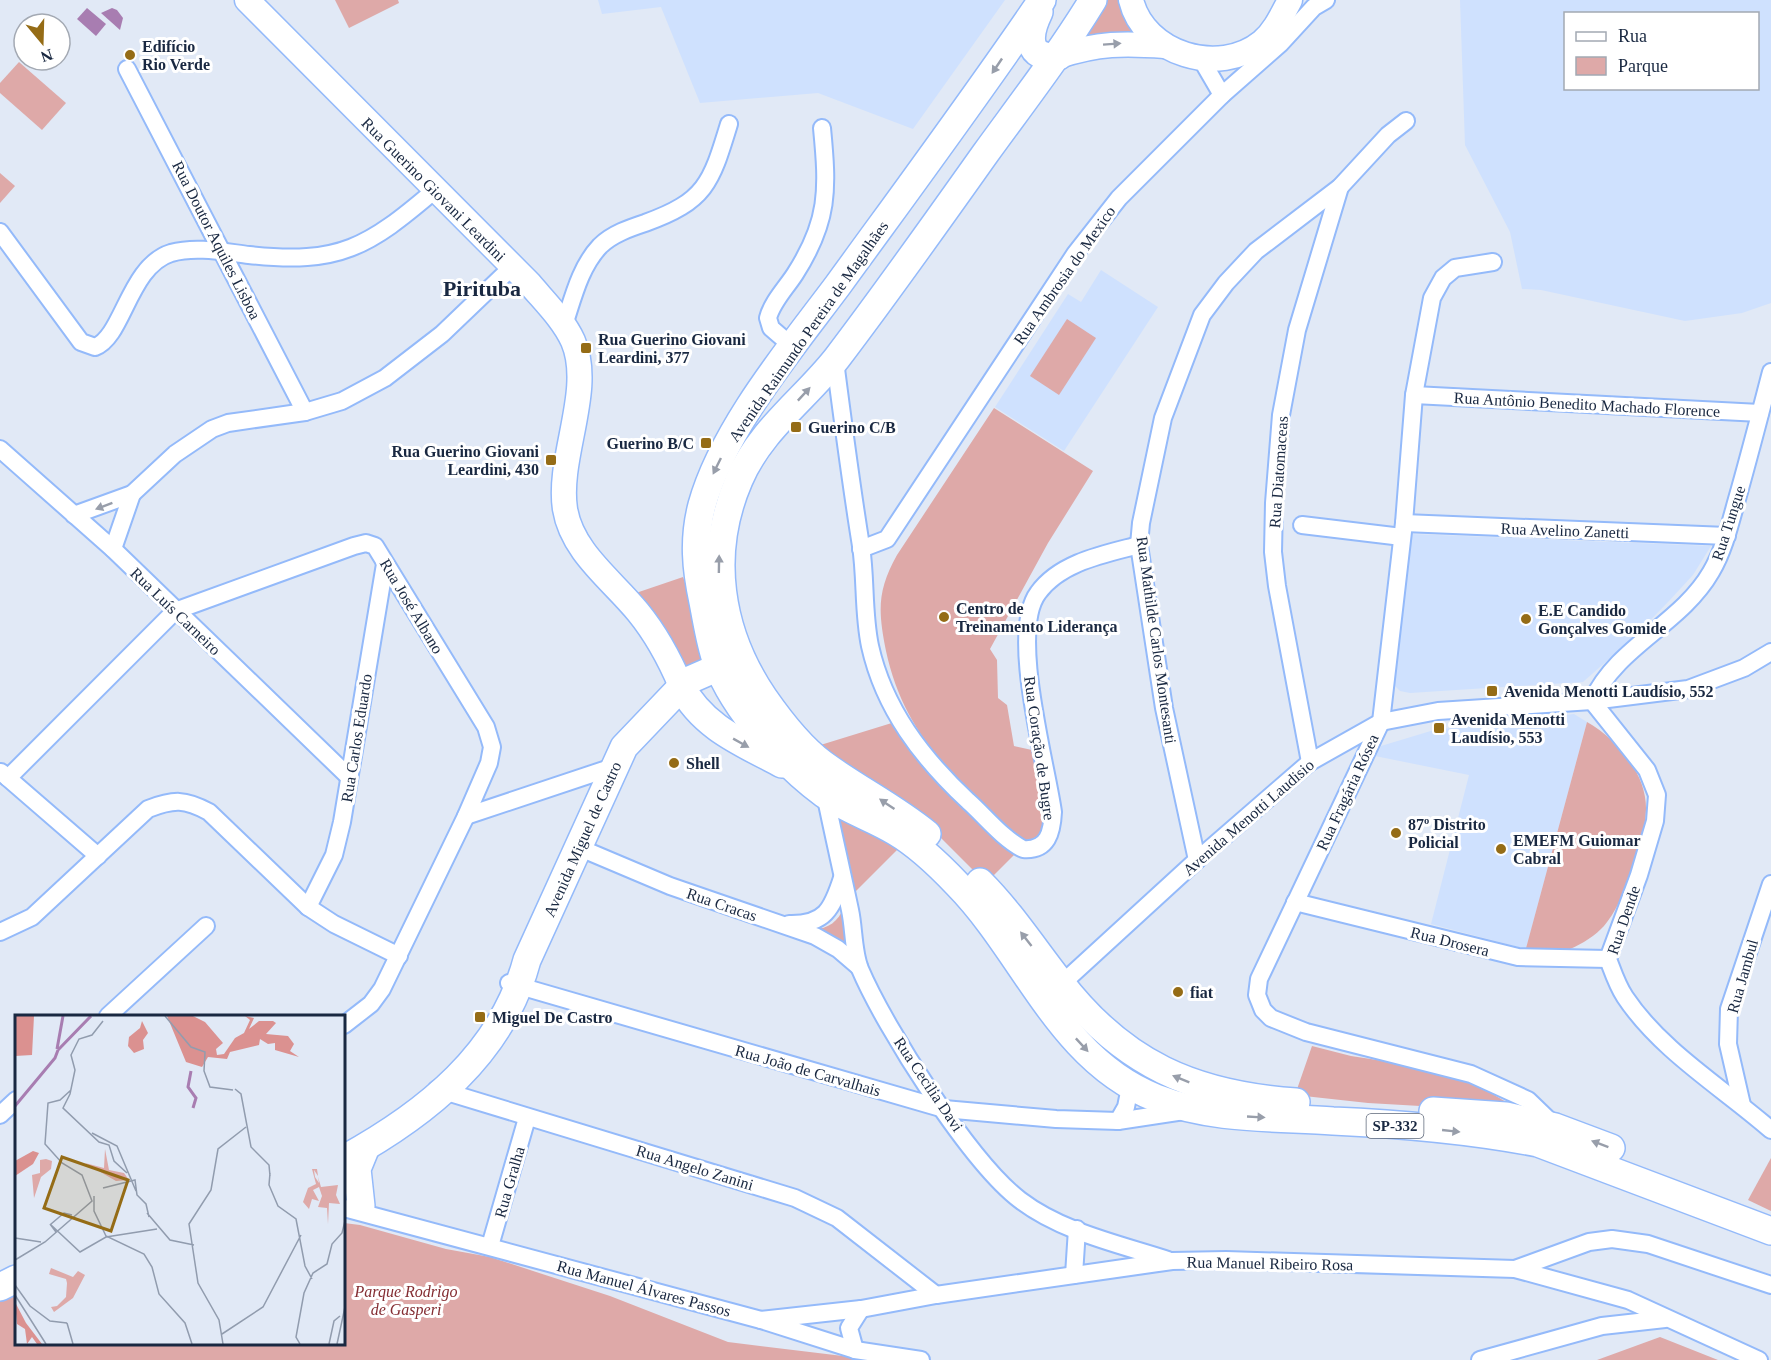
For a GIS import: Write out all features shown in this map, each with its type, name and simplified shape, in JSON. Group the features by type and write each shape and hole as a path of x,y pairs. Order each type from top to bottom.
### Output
{"main road":[{"name":"Rua Guerino Giovani Leardini","path":"247,0 512,267 564,325 573,342 578,361 577,387 564,488 565,510 573,532 585,552 649,626 688,698"},
{"path":"1043,0 1032,27 1031,40 1036,52 1045,58 1094,45 1168,46"},
{"name":"Avenida Raimundo Pereira de Magalhães","path":"1043,0 968,108 792,347 729,442 712,475 696,530 697,574 729,660 801,745 821,763 906,817 953,856 984,886 1052,993 1103,1066 1130,1087 1189,1109 1228,1115 1357,1122 1558,1139 1771,1212"},
{"name":"Avenida Raimundo Pereira de Magalhães","path":"729,660 727,622 719,583 720,553 728,513 738,481 753,453 834,361 929,235 947,207 1059,56 1093,0"},
{"path":"1131,0 1134,11 1148,33 1168,46 1201,59 1227,58 1261,43 1276,26 1287,5"},
{"path":"947,207 948,186 983,132 981,113 975,108 968,108"},
{"path":"924,168 903,206 900,221 910,233 929,235"},
{"path":"729,660 741,672 730,691"},
{"name":"Avenida Miguel de Castro","path":"688,698 694,676 729,660"},
{"name":"Avenida Raimundo Pereira de Magalhães","path":"730,691 799,773 845,807 893,830 958,884 1052,993 1158,1070 1200,1086 1239,1095 1289,1101 1506,1116 1771,1231"},
{"name":"Avenida Miguel de Castro","path":"351,1150 405,1123 437,1089 482,1050 498,1027 513,984 527,960 580,848 613,767 624,747 644,724 688,698 730,691"},
{"path":"688,698 724,734 799,773"},
{"path":"351,1150 357,1169 357,1210"},
{"path":"0,1287 15,1280"}],"street":[{"path":"1287,5 1320,3"},
{"name":"Rua Ambrosia do Mexico","path":"861,549 887,539 1076,254 1119,198 1222,95 1280,44 1320,3"},
{"path":"1201,59 1222,95"},
{"name":"Rua Doutor Aquiles Lisboa","path":"128,69 305,412"},
{"name":"Rua Mathilde Carlos Montesanti","path":"1197,860 1164,708 1139,545 1141,523 1163,418 1202,315 1226,283 1256,251 1340,187 1388,135 1407,121"},
{"path":"564,325 587,262 601,244 624,230 683,207 701,192 715,170 729,124"},
{"path":"792,347 771,328 768,318 816,239 825,205 827,179 822,128"},
{"name":"Rua Diatomaceas","path":"1310,762 1277,586 1273,552 1274,503 1281,415 1297,330 1340,187"},
{"path":"0,232 81,342 95,347 105,340 138,282 151,265 169,254 189,249 290,259 332,254 363,244 391,228 435,190"},
{"name":"Rua Fragária Rósea","path":"1493,262 1455,268 1443,278 1432,298 1414,394 1403,530 1381,722 1258,979 1257,994 1263,1010 1271,1018 1306,1032 1471,1074 1527,1100 1558,1139"},
{"path":"74,515 132,494 175,454 212,429 228,423 305,412 342,401 385,378 442,334 512,267"},
{"name":"Rua Coração de Bugre","path":"834,361 861,549 870,645 880,680 896,714 918,748 947,780 1016,845 1030,850 1047,841 1052,831 1053,812 1027,657 1029,609 1038,592 1070,567 1139,545"},
{"name":"Rua Tungue","path":"1592,701 1600,683 1615,665 1690,598 1711,573 1727,536 1771,372"},
{"name":"Rua Antônio Benedito Machado Florence","path":"1414,394 1760,413"},
{"name":"Rua Luís Carneiro","path":"0,449 113,549 349,777"},
{"path":"113,549 132,494"},
{"name":"Rua Avelino Zanetti","path":"1302,525 1403,530 1727,536"},
{"name":"Rua José Albano","path":"4,774 175,611 354,546 366,543 375,546 492,738 489,763 399,956 371,1004 345,1023"},
{"name":"Rua Carlos Eduardo","path":"308,907 334,855 386,564"},
{"name":"Avenida Menotti Laudisio","path":"1052,993 1197,860 1310,762 1381,722 1438,711 1592,701 1688,689 1744,668 1771,651"},
{"name":"Rua Dende","path":"1592,701 1647,770 1657,795 1655,821 1639,875 1608,959 1624,996 1664,1041 1771,1130"},
{"path":"466,816 613,767"},
{"path":"4,774 98,856"},
{"name":"Rua Cecilia Davi","path":"825,794 850,909 859,967 896,1034 944,1109 984,1164 1020,1200 1056,1222 1172,1261"},
{"path":"0,932 32,917 148,809 167,801 190,802 209,813 308,907 334,924 399,956"},
{"name":"Rua Cracas","path":"580,848 670,886 780,923 830,944 859,967"},
{"path":"780,923 814,921 827,913 835,902 842,878"},
{"name":"Rua Jambul","path":"1742,1105 1728,1044 1729,1010 1771,884"},
{"name":"Rua Drosera","path":"1295,902 1518,957 1608,959"},
{"path":"110,1015 206,926"},
{"name":"Rua João de Carvalhais","path":"513,984 944,1109 1056,1119 1118,1121 1189,1109"},
{"path":"1118,1121 1126,1107 1130,1087"},
{"name":"Rua Angelo Zanini","path":"437,1089 795,1198 837,1218 936,1295"},
{"path":"0,1115 15,1101"},
{"name":"Rua Gralha","path":"490,1246 527,1118"},
{"path":"345,1184 357,1210"},
{"name":"Rua Manuel Álvares Passos","path":"357,1210 761,1320 855,1350 921,1360"},
{"path":"1074,1275 1077,1229"},
{"name":"Rua Manuel Ribeiro Rosa","path":"761,1320 861,1309 936,1295 1172,1261 1515,1269 1589,1242 1612,1239 1648,1244 1771,1285"},
{"path":"1515,1269 1628,1300 1665,1319 1759,1360"},
{"path":"855,1350 849,1328 861,1309"},
{"path":"1480,1360 1520,1354 1602,1326 1665,1319"}],"shaded area":[{"path":"598,0 1005,0 913,129 818,93 700,103 661,7 602,14"},
{"path":"1460,0 1771,0 1771,303 1742,313 1685,321 1541,290 1522,289 1510,232 1465,145"},
{"path":"87,8 106,24 96,36 77,19"},
{"path":"112,8 117,10 123,18 120,30 101,13"},
{"path":"1101,270 1158,307 1064,451 995,407 1068,294 1081,302"},
{"name":"E.E Candido Gonçalves Gomide","path":"1410,534 1711,546 1693,575 1669,601 1635,636 1583,682 1410,693 1400,691 1392,683"},
{"name":"EMEFM Guiomar Cabral","path":"1574,714 1587,722 1526,949 1431,924 1469,775 1375,756 1381,746 1434,730"}],"green space":[{"path":"335,0 398,0 399,3 349,28"},
{"path":"1098,0 1125,0 1145,37 1078,45"},
{"path":"12,70 12,72 30,72 66,103 42,130 0,93 0,83"},
{"path":"0,173 15,186 0,203"},
{"path":"1067,319 1096,338 1059,395 1030,376"},
{"name":"Centro de Treinamento Liderança","path":"994,408 1093,471 1048,543 990,649 997,660 998,698 1007,705 1014,746 1032,750 1043,792 1046,814 1042,834 1028,841 1021,840 976,799 937,756 920,733 894,681 886,651 881,613 886,580 897,555"},
{"path":"683,577 712,655 690,673 633,594"},
{"path":"895,722 1017,852 986,883 937,834 814,747"},
{"path":"1587,722 1619,748 1636,771 1641,783 1646,810 1638,854 1619,902 1612,915 1597,933 1565,951 1525,952"},
{"path":"834,812 902,845 853,894"},
{"path":"844,907 854,953 813,930 824,928 832,923 839,917"},
{"path":"1312,1046 1351,1056 1456,1072 1506,1102 1490,1110 1368,1103 1295,1095"},
{"path":"1771,1158 1771,1211 1748,1200"},
{"name":"Parque Rodrigo de Gasperi","path":"345,1223 360,1225 446,1249 490,1257 610,1296 728,1342 876,1360 0,1360 0,1300 15,1293 15,1345 345,1345"},
{"path":"1660,1337 1718,1360 1597,1360"}],"place":[{"name":"Edifício Rio Verde","path":"130,55"},
{"name":"Rua Guerino Giovani Leardini, 377","path":"586,348"},
{"name":"Guerino C/B","path":"796,427"},
{"name":"Guerino B/C","path":"706,443"},
{"name":"Rua Guerino Giovani Leardini, 430","path":"551,460"},
{"name":"Centro de Treinamento Liderança","path":"944,617"},
{"name":"E.E Candido Gonçalves Gomide","path":"1526,619"},
{"name":"Avenida Menotti Laudísio, 552","path":"1492,691"},
{"name":"Avenida Menotti Laudísio, 553","path":"1439,728"},
{"name":"Shell","path":"674,763"},
{"name":"87º Distrito Policial","path":"1396,833"},
{"name":"EMEFM Guiomar Cabral","path":"1501,849"},
{"name":"fiat","path":"1178,992"},
{"name":"Miguel De Castro","path":"480,1017"}],"district":[{"name":"Pirituba","path":"482,288"}]}
